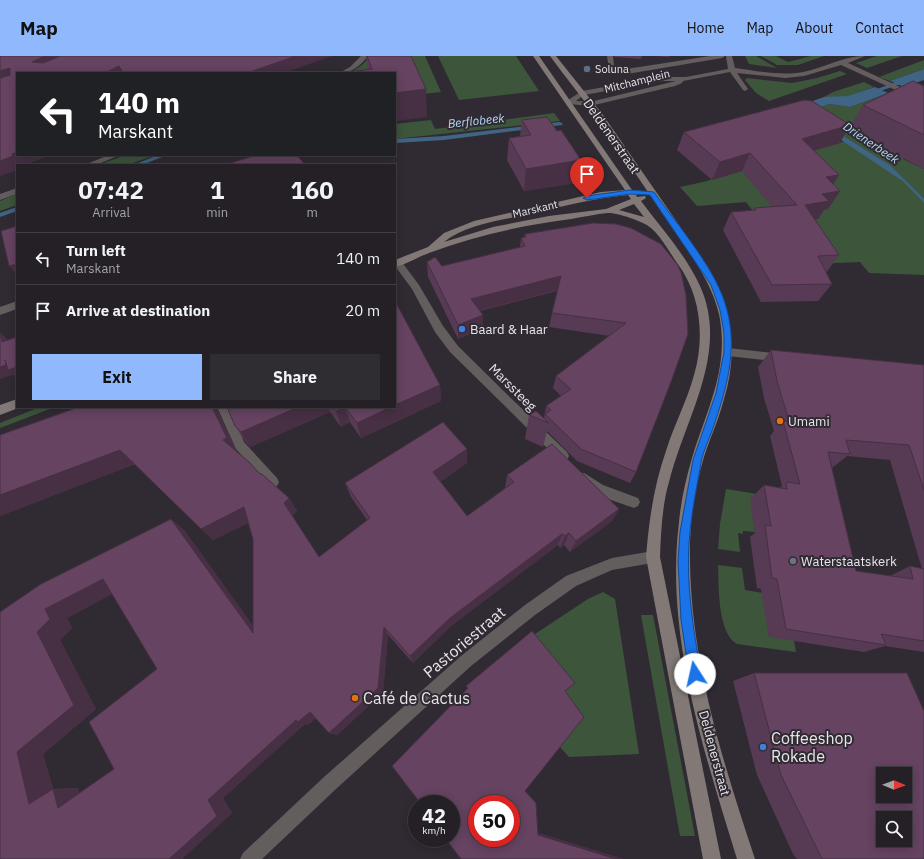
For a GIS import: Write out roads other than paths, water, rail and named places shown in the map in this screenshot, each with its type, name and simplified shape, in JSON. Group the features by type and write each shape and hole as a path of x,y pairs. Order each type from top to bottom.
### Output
{"main road":[{"name":"Deldenerstraat","path":"536,56 636,201 687,269 696,287 702,307 705,327 705,345 700,375 672,450 662,483 655,525 653,557 712,859"},
{"name":"Deldenerstraat","path":"553,56 590,104 705,269 715,285 724,310 728,333 728,352 721,393 697,460 685,532 684,561 686,620 700,698 714,756 746,859"},
{"name":"Marskant","path":"426,251 447,235 478,223 601,195 630,192 652,194"},
{"name":"Marskant","path":"396,263 426,251 494,230 549,219 607,211 652,194"},
{"name":"Marskant","path":"607,211 632,214 656,226"},
{"path":"0,410 16,404"}],"street":[{"path":"344,72 352,68 365,56"},
{"name":"Mitchamplein","path":"610,57 610,64 615,70 627,72 722,56"},
{"path":"729,56 732,70 744,89"},
{"name":"Mitchamplein","path":"569,102 582,93 662,78 686,78 732,70 785,76 804,74 862,56"},
{"path":"843,63 924,101"},
{"name":"Mitchamplein","path":"569,102 590,104 673,85 686,78"},
{"path":"91,164 113,156"},
{"path":"0,196 16,191"},
{"name":"Marssteeg","path":"396,263 416,287 439,329 454,349 586,480 599,489 634,502"},
{"path":"0,311 16,305"},
{"path":"728,352 795,360"},
{"path":"223,408 240,445 273,482"},
{"name":"Pastoriestraat","path":"250,859 330,783 438,687 530,610 571,581 612,564 653,557"}],"water":[{"path":"924,69 924,80 904,87 890,81"},
{"path":"875,87 888,93 850,107 829,104 813,110 810,115 891,166 924,199 924,203 904,182 793,108 824,97 848,96"}],"waterway":[{"name":"Berflobeek","path":"869,93 899,83"},
{"name":"Berflobeek","path":"396,141 444,138 560,124"},
{"name":"Berflobeek","path":"139,164 161,156"},
{"name":"Berflobeek","path":"0,215 16,209"}],"place":[{"name":"Soluna","path":"587,69"},
{"name":"Baard & Haar","path":"462,329"},
{"name":"Umami","path":"780,421"},
{"name":"Waterstaatskerk","path":"793,561"},
{"name":"Café de Cactus","path":"355,698"},
{"name":"Coffeeshop Rokade","path":"763,747"}],"water label":[{"name":"Drienerbeek","path":"871,143"}]}
